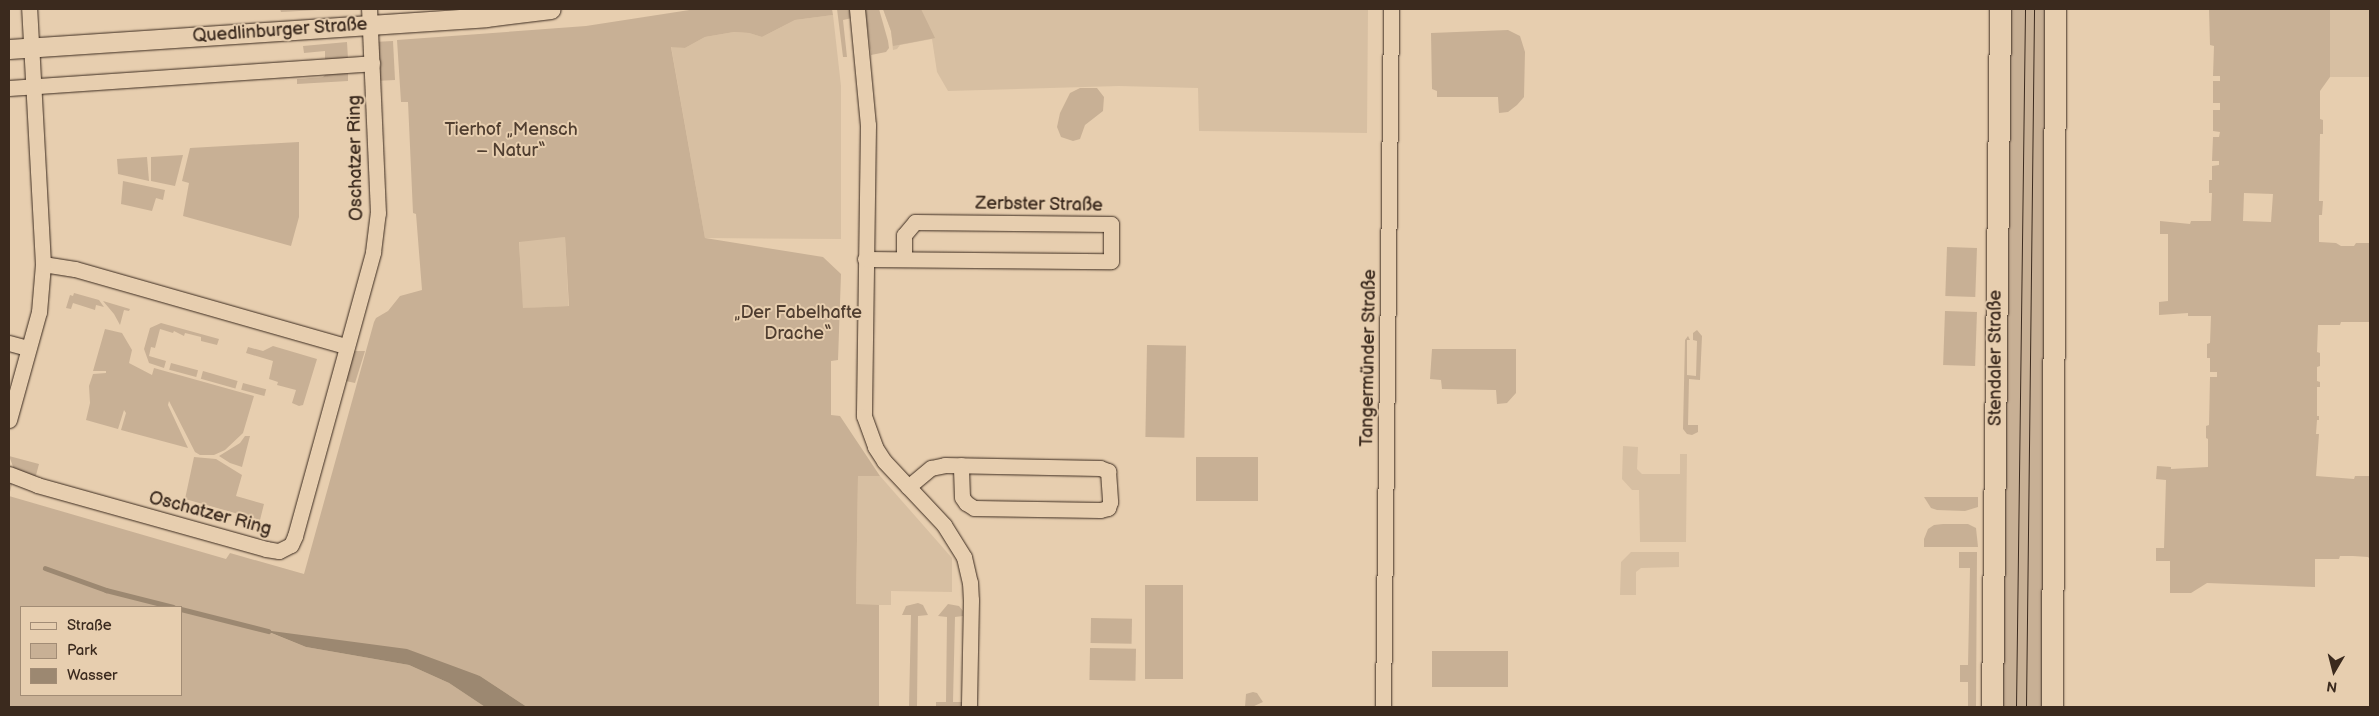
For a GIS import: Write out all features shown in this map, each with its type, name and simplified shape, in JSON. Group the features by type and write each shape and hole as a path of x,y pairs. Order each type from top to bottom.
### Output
{"main road":[{"name":"Stendaler Straße","path":"1992,707 2000,9"},
{"path":"2052,707 2055,9"}],"street":[{"path":"9,420 39,312 43,264 29,9"},
{"name":"Quedlinburger Straße","path":"9,49 369,17 486,16 551,9"},
{"path":"857,9 868,125 864,416 875,447 884,461 944,525 964,557 970,582 971,600 969,707"},
{"name":"Tangermünder Straße","path":"1383,707 1391,9"},
{"name":"Oschatzer Ring","path":"9,474 37,486 266,549 279,551 291,545 373,252 378,214 369,17"},
{"path":"9,88 372,63"},
{"name":"Zerbster Straße","path":"865,259 1111,261 1111,224 915,222 904,235 904,259"},
{"path":"43,264 75,269 346,346"},
{"path":"9,343 28,348"},
{"path":"908,487 931,468 945,465 961,465 1100,468 1108,471 1110,502 1108,508 1100,510 974,508 966,503 962,497 961,465"}],"shaded area":[{"path":"883,9 1368,9 1367,133 1199,131 1198,88 1119,86 948,91 937,72 932,39 900,45 897,49 893,50 891,31"},
{"path":"2330,9 2370,9 2370,77 2330,77"},
{"path":"833,15 841,86 841,239 705,238 671,46 685,48 705,37 734,32 749,33 762,37 795,20"},
{"path":"565,237 569,306 523,308 519,239"},
{"path":"1623,446 1638,447 1637,469 1642,474 1680,474 1680,454 1687,454 1686,542 1640,542 1639,490 1632,490 1622,479"},
{"path":"858,476 880,476 952,558 952,592 891,591 891,605 856,605"},
{"path":"1631,552 1679,552 1679,567 1641,568 1636,572 1636,595 1620,595 1621,562"}],"green space":[{"path":"280,9 336,9 281,12"},
{"path":"696,9 832,9 833,15 795,20 762,37 749,33 734,32 705,37 685,48 671,47 705,238 823,257 841,274 838,360 831,361 831,415 840,416 880,476 858,476 856,604 879,605 879,707 527,707 480,676 266,631 306,647 409,665 449,683 485,707 9,707 9,496 226,559 230,553 304,574 374,322 376,318 388,311 400,296 422,290 416,214 413,213 408,102 401,102 397,40 586,26","holes":["565,237 569,306 523,308 519,242"]},
{"path":"837,9 850,9 852,18 843,20 847,57 843,57"},
{"path":"865,9 879,9 888,41 889,48 886,52 871,55"},
{"path":"883,9 921,9 935,38 893,46 891,31"},
{"path":"2009,9 2045,9 2044,707 2000,707"},
{"path":"2209,9 2330,9 2330,77 2320,91 2320,119 2323,120 2323,134 2320,134 2319,201 2323,201 2322,215 2319,215 2319,242 2336,243 2341,246 2370,243 2370,322 2341,322 2340,325 2318,325 2317,352 2320,353 2320,366 2317,367 2317,381 2320,382 2320,387 2317,387 2317,416 2319,416 2319,420 2317,420 2316,434 2319,434 2316,476 2354,479 2355,476 2370,476 2370,559 2368,557 2340,556 2339,559 2315,559 2315,587 2207,583 2191,593 2170,593 2170,561 2156,561 2156,548 2164,548 2166,480 2156,479 2157,466 2171,467 2171,469 2208,467 2206,426 2209,425 2210,377 2217,377 2217,372 2210,372 2210,358 2207,358 2207,344 2210,343 2211,316 2188,316 2188,313 2159,315 2159,302 2168,301 2168,234 2160,234 2160,221 2190,224 2191,221 2211,221 2212,193 2209,193 2209,180 2212,180 2212,166 2219,165 2219,161 2212,161 2213,137 2219,137 2220,132 2213,131 2213,110 2220,110 2220,103 2213,103 2213,81 2220,81 2220,76 2213,76 2214,46 2210,45","holes":["2244,193 2273,194 2271,222 2243,221"]},
{"path":"1508,30 1520,36 1525,52 1524,97 1517,105 1508,112 1499,113 1498,97 1437,97 1437,91 1432,89 1431,33"},
{"path":"393,41 395,80 380,81 378,42"},
{"path":"347,42 348,59 325,60 325,51 304,53 303,46"},
{"path":"348,69 348,81 297,84 297,79 323,77 329,71"},
{"path":"1080,88 1097,88 1104,97 1103,111 1085,125 1080,139 1073,141 1061,137 1057,127 1060,113 1070,93"},
{"path":"299,142 299,217 291,246 183,216 189,183 182,181 190,148"},
{"path":"183,155 175,186 151,181 151,157"},
{"path":"147,157 149,181 118,174 117,159"},
{"path":"123,181 165,190 163,200 156,198 152,211 121,204"},
{"path":"1947,247 1977,248 1975,297 1945,296"},
{"path":"74,293 99,300 104,307 96,305 95,310 73,303 71,309 66,308 70,295 73,296"},
{"path":"103,301 130,309 129,311 124,310 120,325 114,314"},
{"path":"1945,311 1977,312 1975,366 1943,365"},
{"path":"161,323 219,339 217,345 201,341 201,337 185,333 184,336 174,331 173,333 160,329 155,348 151,347 149,356 166,361 164,368 149,363 144,349 150,328"},
{"path":"105,329 122,333 132,350 129,363 152,375 154,368 254,396 243,433 225,450 214,455 200,455 195,452 169,401 168,405 188,448 121,430 126,413 124,410 118,429 86,420 90,403 89,386 93,374 106,373 106,371 93,371"},
{"path":"1697,330 1702,336 1700,380 1689,379 1688,425 1698,425 1698,432 1692,435 1687,434 1683,429 1685,340 1688,336 1690,340 1687,340 1687,375 1696,376 1697,341 1693,340 1693,333"},
{"path":"1147,345 1186,346 1184,438 1145,437"},
{"path":"273,346 317,359 303,405 299,406 292,403 296,390 277,385 278,382 269,379 273,361 246,353 248,347 263,351"},
{"path":"1432,349 1516,349 1516,393 1507,403 1497,404 1496,390 1442,389 1441,380 1430,379"},
{"path":"354,351 365,351 355,383 346,381"},
{"path":"171,363 198,370 196,377 169,370"},
{"path":"203,371 238,381 235,389 201,379"},
{"path":"243,383 266,389 264,396 241,390"},
{"path":"245,436 250,436 242,467 230,463 219,456 240,443"},
{"path":"9,456 39,464 35,479 14,469"},
{"path":"194,457 216,459 242,475 236,496 264,504 260,520 185,499"},
{"path":"1196,457 1258,457 1258,501 1196,501"},
{"path":"9,483 12,484 9,496"},
{"path":"1924,497 1978,497 1978,507 1965,511 1937,510 1931,508"},
{"path":"1968,524 1976,528 1978,547 1924,547 1924,539 1928,529 1934,525"},
{"path":"1959,552 1977,552 1976,707 1968,707 1968,682 1960,682 1960,665 1968,665 1970,568 1959,568"},
{"path":"1145,585 1183,585 1183,679 1145,679"},
{"path":"918,603 923,605 928,615 918,616 917,707 909,707 911,615 902,615 906,606"},
{"path":"948,604 959,606 963,611 963,616 955,617 953,702 962,702 962,707 936,707 936,702 946,702 947,617 938,616"},
{"path":"1091,618 1132,619 1132,644 1091,643"},
{"path":"1090,648 1136,649 1135,681 1089,680"},
{"path":"1432,651 1508,651 1508,687 1432,687"},
{"path":"1257,693 1263,702 1252,707 1245,707 1246,694"}],"water":[{"path":"264,630 407,649 480,676 527,707 485,707 449,683 409,665 306,647"}],"waterway":[{"path":"45,568 106,590 169,606"},
{"path":"182,609 268,631"}],"tram line":[{"path":"2016,707 2025,9"},
{"path":"2026,707 2034,9"}],"park label":[{"name":"Tierhof „Mensch – Natur“","path":"511,141"},
{"name":"„Der Fabelhafte Drache“","path":"798,324"}]}
